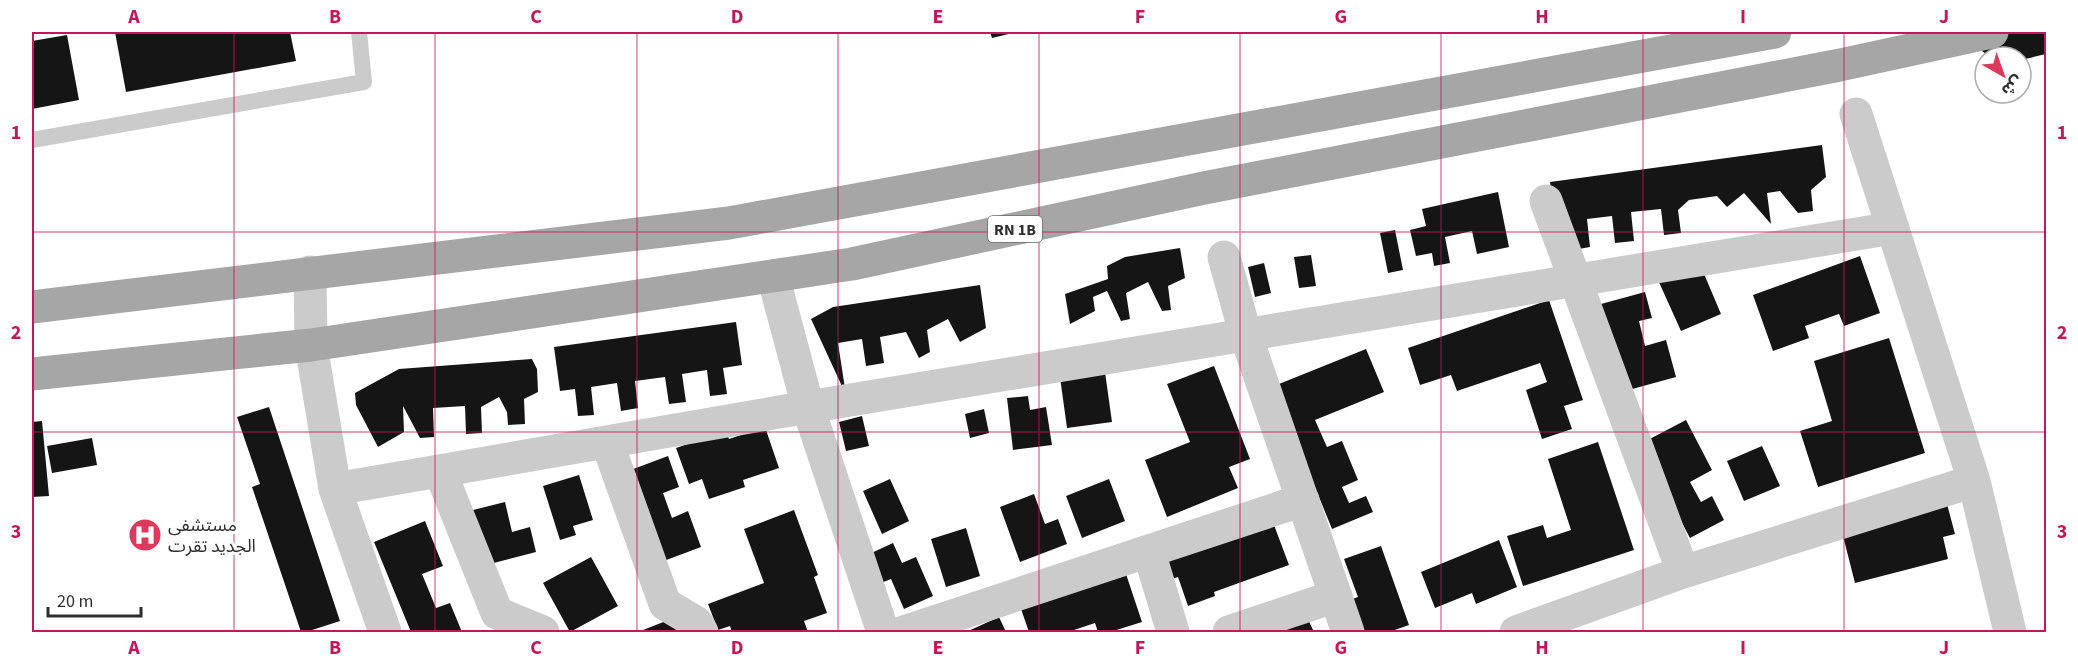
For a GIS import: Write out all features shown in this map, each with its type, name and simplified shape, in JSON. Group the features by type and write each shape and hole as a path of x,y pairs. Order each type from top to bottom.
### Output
{"main road":[{"path":"32,307 729,223 1774,32"},
{"name":"RN 1B","path":"32,374 311,345 852,264 1204,188 1840,65 1991,32"}],"street":[{"path":"1856,114 1974,481 2010,633"},
{"path":"1546,201 1683,572"},
{"path":"335,489 808,407 1893,228"},
{"path":"1224,257 1246,336 1348,633"},
{"path":"310,272 311,345 335,489 386,633"},
{"path":"774,276 808,407 883,633"},
{"path":"608,442 665,604 698,623 702,633"},
{"path":"440,471 497,613 543,633"},
{"path":"1532,630 1683,572 1974,481"},
{"path":"904,633 1303,500"},
{"path":"1149,552 1173,633"},
{"path":"1229,633 1336,596"}],"lane":[{"path":"32,140 364,82 359,32"}],"building":[{"path":"115,32 290,32 296,61 126,92"},
{"path":"990,32 1017,32 992,38"},
{"path":"1977,32 2046,32 2046,54 2033,57 2033,45 1980,45"},
{"path":"67,35 79,100 32,109 32,41"},
{"path":"1822,145 1826,177 1811,190 1813,211 1798,213 1780,191 1767,193 1771,224 1744,193 1727,207 1717,196 1689,200 1678,210 1681,233 1664,235 1661,209 1631,212 1634,241 1615,243 1612,216 1587,219 1590,247 1573,250 1556,225 1550,182"},
{"path":"1498,192 1509,247 1477,254 1472,231 1445,237 1450,263 1434,266 1432,253 1416,256 1410,230 1426,226 1422,209"},
{"path":"1395,230 1403,270 1388,273 1380,233"},
{"path":"1180,248 1185,278 1168,286 1171,310 1162,311 1148,282 1126,293 1130,319 1121,321 1107,291 1093,297 1095,311 1070,324 1065,294 1108,279 1107,266 1125,257"},
{"path":"1311,255 1316,286 1299,288 1294,257"},
{"path":"1860,256 1880,313 1844,326 1839,314 1805,326 1809,338 1773,351 1753,295"},
{"path":"1699,262 1721,314 1681,331 1658,280"},
{"path":"1264,263 1271,293 1255,297 1248,267"},
{"path":"980,285 986,328 960,342 948,319 927,330 930,352 919,358 906,332 880,337 884,363 866,366 862,339 838,343 846,395 811,319 833,307"},
{"path":"1645,292 1652,318 1639,321 1645,346 1666,340 1676,377 1625,391 1601,304"},
{"path":"1549,300 1583,400 1564,406 1572,429 1542,439 1526,390 1547,382 1540,363 1457,391 1451,375 1420,385 1408,348"},
{"path":"736,322 742,365 723,368 727,394 710,396 707,370 682,374 686,402 669,404 665,377 635,381 638,408 621,411 617,383 591,387 594,415 578,416 575,389 560,391 554,347"},
{"path":"1889,338 1925,453 1818,487 1800,431 1832,421 1814,361"},
{"path":"1366,349 1384,392 1315,420 1327,447 1342,441 1358,480 1342,487 1349,503 1366,496 1373,512 1332,529 1274,386"},
{"path":"532,359 537,369 538,392 524,399 525,424 508,425 507,412 499,397 481,407 482,433 466,434 465,406 433,408 434,437 420,438 403,406 404,432 378,447 356,405 355,393 399,369"},
{"path":"1214,366 1250,459 1229,467 1238,488 1167,517 1145,460 1190,442 1167,384"},
{"path":"1105,372 1112,422 1067,428 1060,377"},
{"path":"1028,396 1030,410 1046,407 1052,445 1013,450 1007,398"},
{"path":"269,407 340,621 306,632 301,632 252,487 260,484 237,417"},
{"path":"984,409 989,433 970,438 965,414"},
{"path":"862,416 869,446 846,451 839,422"},
{"path":"1686,420 1712,470 1690,482 1701,502 1712,496 1724,520 1690,538 1640,444"},
{"path":"42,421 49,496 32,497 32,422"},
{"path":"765,427 779,468 743,480 745,487 709,499 702,479 689,484 676,448 726,431 729,439"},
{"path":"92,438 97,465 52,473 47,446"},
{"path":"1598,442 1634,550 1523,586 1507,536 1543,525 1547,538 1571,530 1548,459"},
{"path":"1762,446 1780,486 1744,501 1727,461"},
{"path":"668,456 679,487 663,493 672,518 688,511 701,547 653,565 620,474"},
{"path":"579,475 593,520 573,526 576,535 560,540 543,486"},
{"path":"890,479 909,521 882,534 863,491"},
{"path":"1109,479 1125,521 1082,538 1066,496"},
{"path":"1034,494 1045,524 1058,519 1067,544 1020,562 1000,507"},
{"path":"505,502 512,532 530,527 536,552 486,565 473,510"},
{"path":"1947,504 1955,534 1943,537 1948,559 1855,583 1842,532"},
{"path":"794,510 818,575 814,577 827,613 804,621 808,632 732,632 730,626 718,630 708,604 764,583 744,529"},
{"path":"1271,517 1289,565 1214,592 1215,596 1188,606 1178,577 1166,581 1158,559"},
{"path":"425,521 443,566 422,574 436,608 450,603 462,632 411,632 374,542"},
{"path":"966,528 980,576 946,587 931,539"},
{"path":"1499,540 1517,587 1476,604 1472,593 1435,608 1421,572"},
{"path":"893,543 902,563 916,557 933,596 904,609 891,579 881,583 867,555"},
{"path":"1381,546 1409,625 1389,632 1358,632 1347,601 1358,597 1344,559"},
{"path":"591,557 618,606 570,632 543,583"},
{"path":"1126,574 1142,622 1110,632 1098,632 1095,623 1068,632 1029,632 1021,609"},
{"path":"1303,609 1314,632 1250,632"},
{"path":"676,617 682,632 638,632"},
{"path":"999,617 1006,632 966,632"}],"place":[{"name":"مستشفى الجديد تقرت","path":"145,535"}]}
